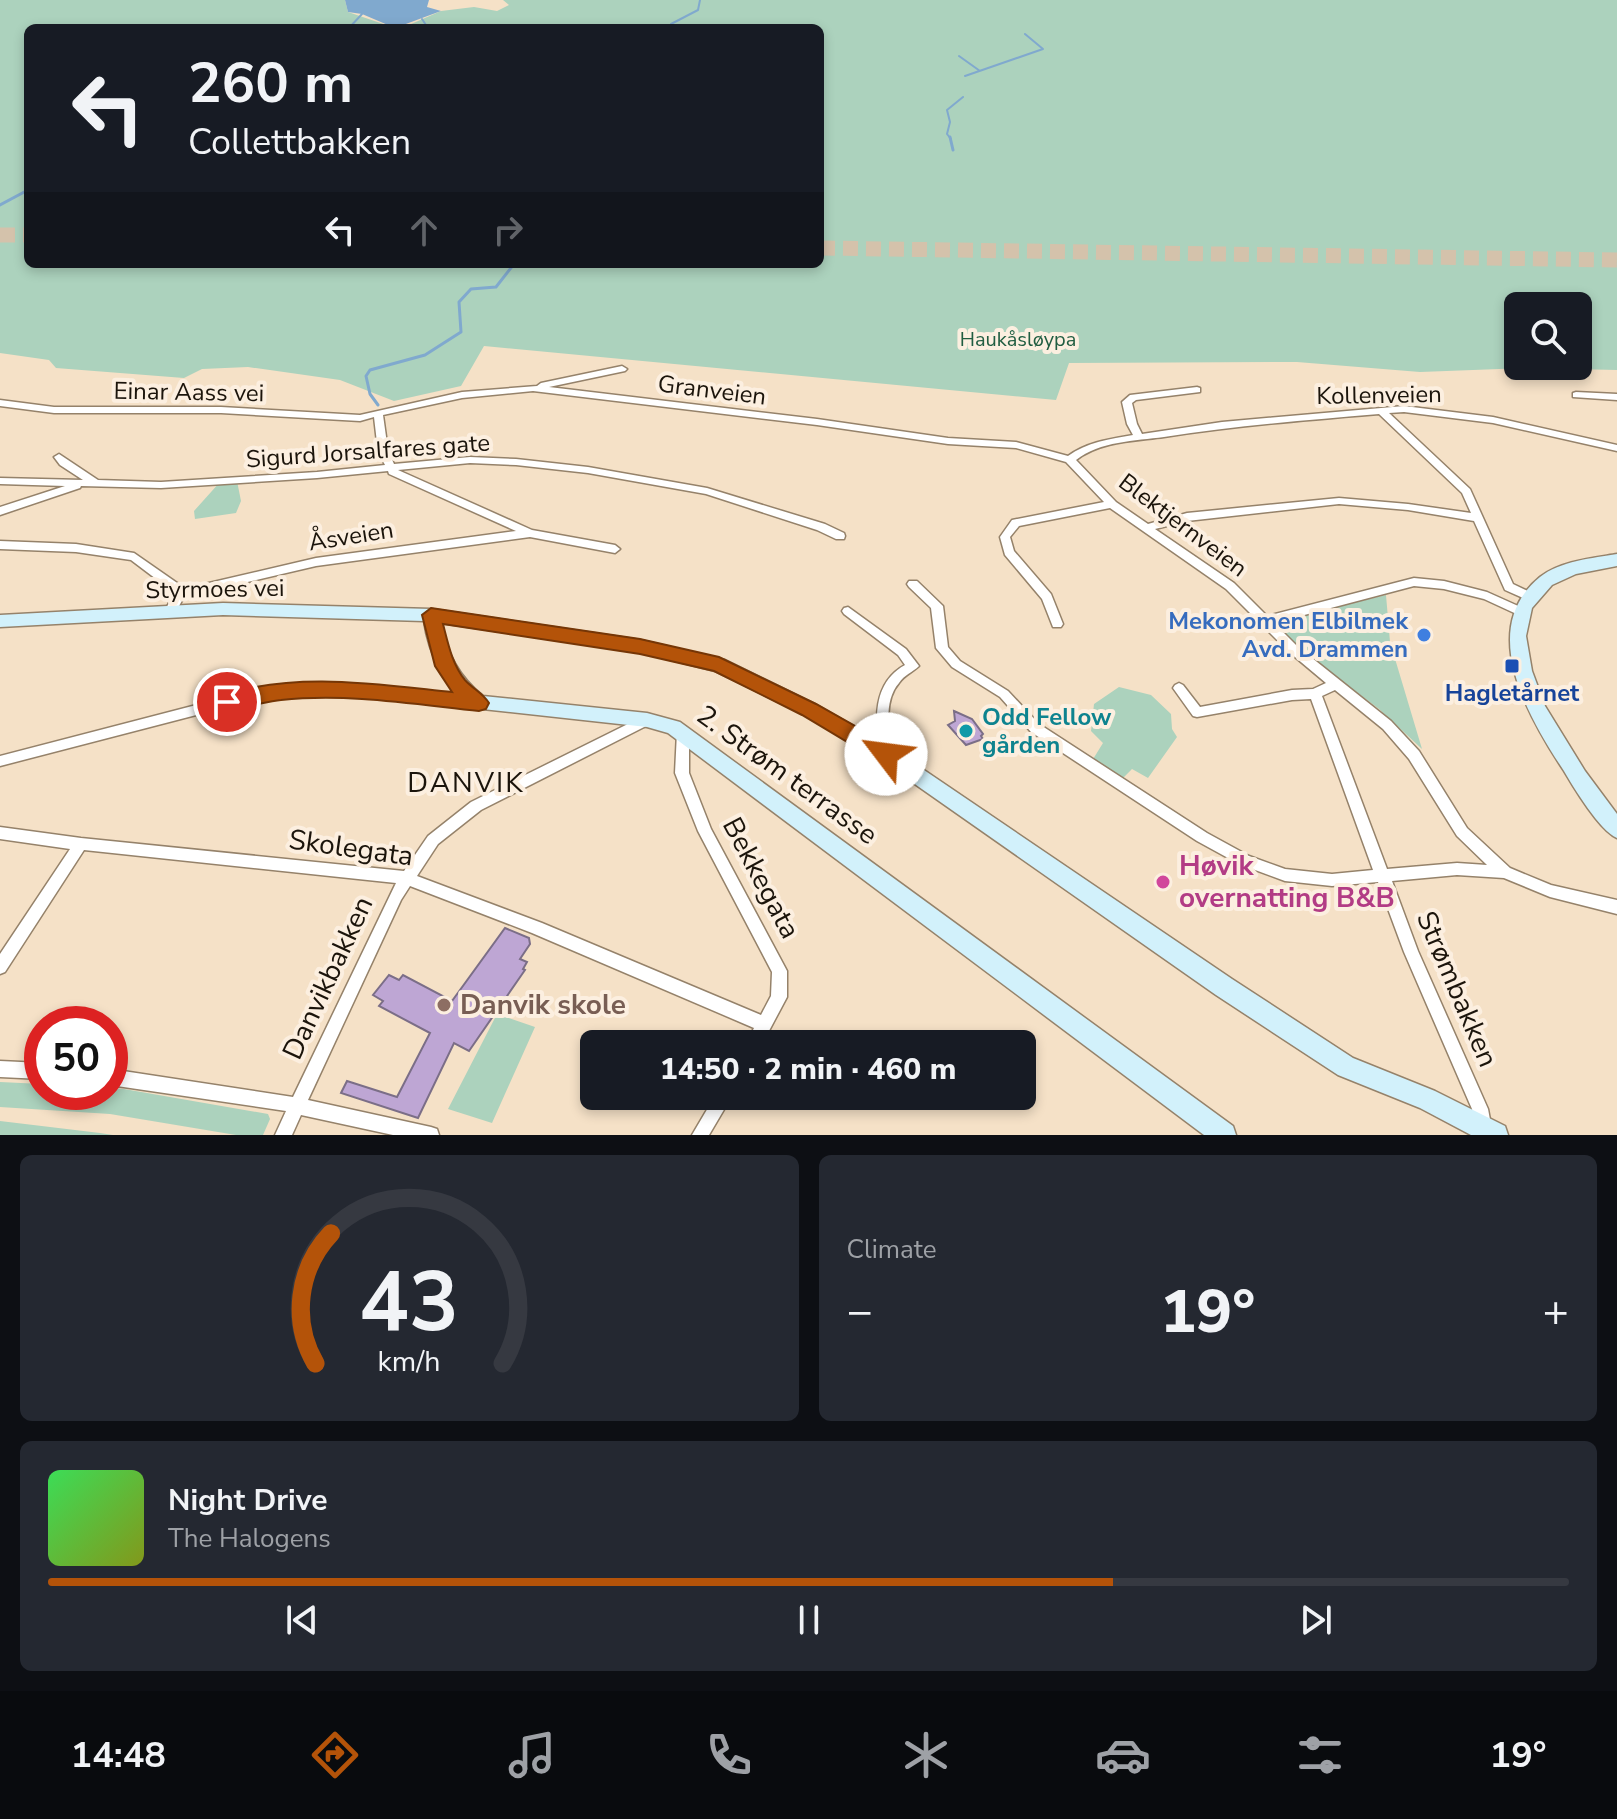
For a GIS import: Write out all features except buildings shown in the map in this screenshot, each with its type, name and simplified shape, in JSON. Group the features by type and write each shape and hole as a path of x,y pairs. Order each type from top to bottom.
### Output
{"main road":[{"path":"1617,560 1554,576 1527,605 1518,645 1532,700 1565,758 1617,829"},
{"name":"Styrmoes vei","path":"0,621 223,609 431,615 640,646 719,665 809,709 886,754 1346,1067 1427,1099 1489,1130"},
{"path":"431,615 445,666 459,687 479,703"},
{"name":"2. Strøm terrasse","path":"479,703 647,720 683,732 1220,1134"}],"street":[{"name":"Granveien","path":"423,402 496,390 533,388 622,369"},
{"name":"Granveien","path":"533,388 948,441 1016,445 1070,460"},
{"path":"1139,438 1127,402 1133,397 1197,390"},
{"path":"1576,395 1617,397"},
{"name":"Einar Aass vei","path":"0,403 54,410 221,410 360,418 423,402"},
{"name":"Kollenveien","path":"1070,460 1084,449 1139,438 1274,418 1404,409 1461,414 1617,448"},
{"path":"1381,411 1466,491 1509,587 1527,605"},
{"path":"378,413 383,451 390,468"},
{"path":"59,457 99,485"},
{"name":"Sigurd Jorsalfares gate","path":"0,481 99,485 228,481 470,460 588,470 707,491 821,527 840,536"},
{"name":"Blektjernveien","path":"1070,460 1112,504 1230,586 1335,684 1387,725 1414,755 1462,832 1505,872 1550,891 1617,907"},
{"name":"Åsveien","path":"390,468 451,501 530,533 615,549"},
{"path":"0,511 80,484"},
{"path":"1148,527 1187,517 1339,501 1479,518"},
{"path":"1057,624 1047,597 1009,552 1005,537 1016,523 1112,504"},
{"name":"Åsveien","path":"180,594 316,562 530,533"},
{"path":"0,545 76,548 134,557 160,574 180,594 170,612"},
{"path":"1266,621 1414,582 1444,585 1527,605"},
{"path":"913,584 937,606 942,648 956,664 1004,694 1035,728 1202,837 1244,860 1285,875 1332,880 1457,869 1505,872"},
{"path":"848,611 902,652 913,666 901,671 889,687 882,705 886,754"},
{"path":"1179,688 1197,712 1292,695 1315,694 1335,684"},
{"name":"2. Strøm terrasse","path":"0,761 254,695 307,689 479,703"},
{"name":"Strømbakken","path":"1315,694 1411,952 1489,1130"},
{"name":"Danvikbakken","path":"283,1135 406,878 433,840 476,806 647,720"},
{"name":"Bekkegata","path":"683,732 682,773 705,831 780,971 779,997 762,1030"},
{"name":"Skolegata","path":"0,833 406,878 537,928 765,1025"},
{"path":"0,967 5,951 81,844"},
{"path":"0,1069 24,1070"},
{"path":"128,1080 297,1105 431,1135"},
{"path":"700,1135 715,1110"}],"green space":[{"name":"Haukåsløypa","path":"0,0 345,0 348,12 383,24 24,24 24,268 824,268 824,24 411,24 441,11 474,7 497,11 509,5 503,0 1617,0 1617,370 1592,369 1592,292 1504,292 1504,369 1420,372 1297,362 1069,363 1056,400 484,346 461,386 394,401 340,380 248,367 202,369 184,378 56,368 49,360 0,353"},
{"path":"237,481 241,501 236,513 195,519 194,511 220,482"},
{"path":"1386,595 1390,642 1422,749 1379,709 1299,649 1282,630 1283,620"},
{"path":"1119,687 1151,695 1171,714 1172,729 1177,737 1148,778 1132,769 1119,782 1090,764 1103,743 1091,731 1094,704"},
{"path":"497,1014 535,1027 492,1123 448,1109"},
{"path":"0,1082 24,1083 24,1109 0,1107"},
{"path":"128,1090 268,1114 270,1119 263,1135 236,1135 110,1114 47,1110 128,1110"},
{"path":"0,1121 100,1133 113,1135 0,1135"}],"water":[{"path":"345,0 429,0 427,7 441,11 406,24 386,24 348,12"}],"waterway":[{"path":"671,24 698,10 700,0"},
{"path":"353,24 362,14"},
{"path":"422,19 425,24"},
{"path":"980,71 1043,49 1025,34"},
{"path":"959,56 980,71"},
{"path":"965,76 980,71"},
{"path":"950,138 947,134 950,122 947,110 963,97"},
{"path":"950,138 953,150"},
{"path":"0,205 24,192"},
{"path":"378,405 370,394 366,376 370,370 425,355 461,332 459,302 471,289 496,287 511,268"}],"tunnel":[{"path":"0,235 24,235"},
{"path":"824,248 1617,260"}],"place":[{"name":"Mekonomen Elbilmek Avd. Drammen","path":"1424,635"},
{"name":"Hagletårnet","path":"1512,666"},
{"name":"Odd Fellow gården","path":"966,731"},
{"name":"Høvik overnatting B&B","path":"1163,882"},
{"name":"Danvik skole","path":"444,1005"}],"district":[{"name":"DANVIK","path":"466,783"}],"route":[{"path":"227,702 254,695 307,689 479,703 452,679 440,653 431,615 640,646 719,665 809,709 886,754"}]}
